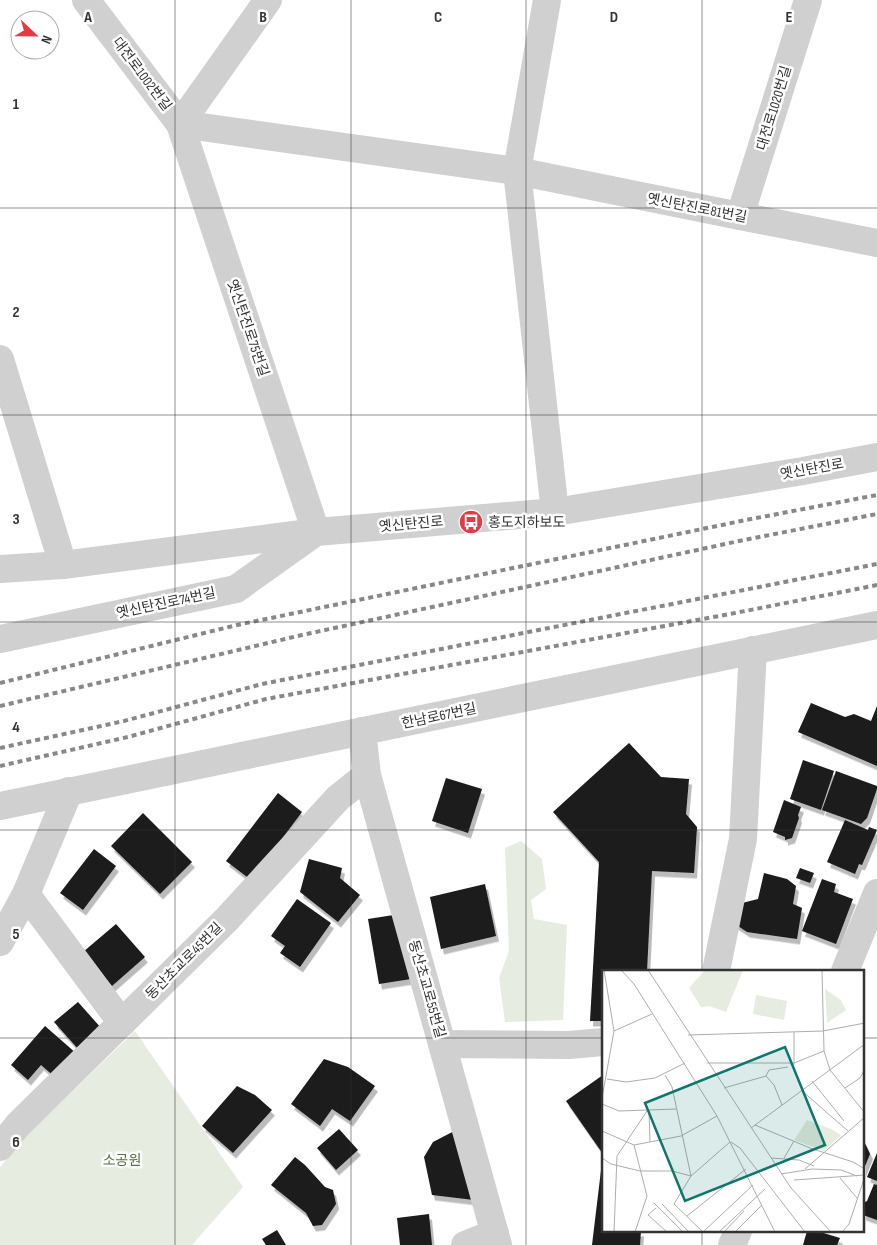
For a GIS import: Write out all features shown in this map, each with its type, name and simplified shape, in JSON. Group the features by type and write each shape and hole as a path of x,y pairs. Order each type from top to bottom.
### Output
{"street":[{"name":"대전로1002번길","path":"86,0 180,124"},
{"path":"268,0 180,124 517,171"},
{"path":"547,0 517,171 555,512"},
{"name":"대전로1020번길","path":"740,216 801,2"},
{"name":"옛신탄진로75번길","path":"180,124 316,532"},
{"name":"옛신탄진로81번길","path":"517,171 877,243"},
{"path":"0,359 63,565"},
{"name":"옛신탄진로","path":"0,569 63,565 316,532 555,512 794,473 877,457"},
{"name":"옛신탄진로74번길","path":"0,639 236,588 316,532"},
{"name":"한남로67번길","path":"0,806 877,625"},
{"path":"716,970 743,839 753,650"},
{"name":"동산초교로55번길","path":"362,731 367,775 497,1239"},
{"name":"동산초교로45번길","path":"0,1147 18,1125 227,919 338,798 367,775"},
{"path":"0,942 26,894 69,791"},
{"path":"845,970 877,893"},
{"path":"26,894 122,1023"},
{"path":"442,1044 570,1045 602,1042"},
{"path":"732,1245 738,1232"},
{"path":"465,1245 497,1239"}],"green space":[{"path":"521,841 542,859 546,889 531,900 534,919 567,925 563,1020 505,1022 499,978 509,951 505,848"},
{"name":"소공원","path":"135,1031 243,1187 192,1245 0,1245 0,1167 22,1140"}],"building":[{"path":"811,703 845,717 854,714 871,721 877,706 877,766 798,732"},
{"path":"629,743 661,777 689,779 686,814 697,827 694,873 652,871 647,970 602,970 602,1021 590,1021 599,862 553,812"},
{"path":"803,760 834,771 821,810 790,799"},
{"path":"836,771 877,786 867,818 861,824 822,810"},
{"path":"446,778 482,789 468,833 432,821"},
{"path":"278,793 302,812 251,880 226,861"},
{"path":"784,800 801,807 792,838 785,840 785,837 773,832"},
{"path":"143,813 192,862 160,894 111,846"},
{"path":"845,820 868,830 869,827 877,830 862,865 859,864 855,874 827,862"},
{"path":"94,849 116,866 83,910 60,893"},
{"path":"309,859 342,868 340,878 360,895 338,922 300,892"},
{"path":"800,868 814,873 810,883 796,878"},
{"path":"764,873 787,879 796,886 793,904 802,908 797,939 747,932 735,924 738,904 758,899"},
{"path":"822,879 836,884 834,892 853,899 836,944 802,931"},
{"path":"485,884 496,936 441,949 430,897"},
{"path":"297,899 331,923 300,967 280,953 285,946 271,936"},
{"path":"400,914 411,979 379,984 368,919"},
{"path":"116,924 145,957 112,986 83,952"},
{"path":"78,1002 102,1029 79,1050 54,1022"},
{"path":"45,1026 77,1054 56,1078 41,1065 28,1080 11,1065"},
{"path":"324,1059 348,1067 375,1086 350,1121 332,1109 320,1126 291,1104"},
{"path":"602,1076 602,1153 566,1101"},
{"path":"237,1086 255,1095 272,1110 233,1153 202,1126"},
{"path":"460,1128 474,1200 432,1195 424,1157 433,1142"},
{"path":"339,1129 358,1150 336,1170 317,1148"},
{"path":"864,1141 870,1154 864,1169"},
{"path":"877,1153 877,1181 867,1177"},
{"path":"295,1157 325,1187 333,1190 336,1204 322,1225 313,1226 306,1213 271,1185"},
{"path":"602,1162 602,1232 641,1232 640,1245 592,1245"},
{"path":"874,1184 877,1185 877,1220 864,1215 864,1202 867,1201"},
{"path":"429,1214 432,1245 400,1245 397,1218"},
{"path":"277,1230 286,1245 266,1245 262,1239"},
{"path":"807,1232 820,1232 840,1238 837,1245 803,1245"}],"railway":[{"path":"0,683 237,625 746,520 877,495"},
{"path":"0,706 302,635 739,541 877,514"},
{"path":"0,748 124,721 262,684 877,564"},
{"path":"0,766 128,737 266,699 730,614 877,585"}],"place":[{"name":"홍도지하보도","path":"471,522"}]}
